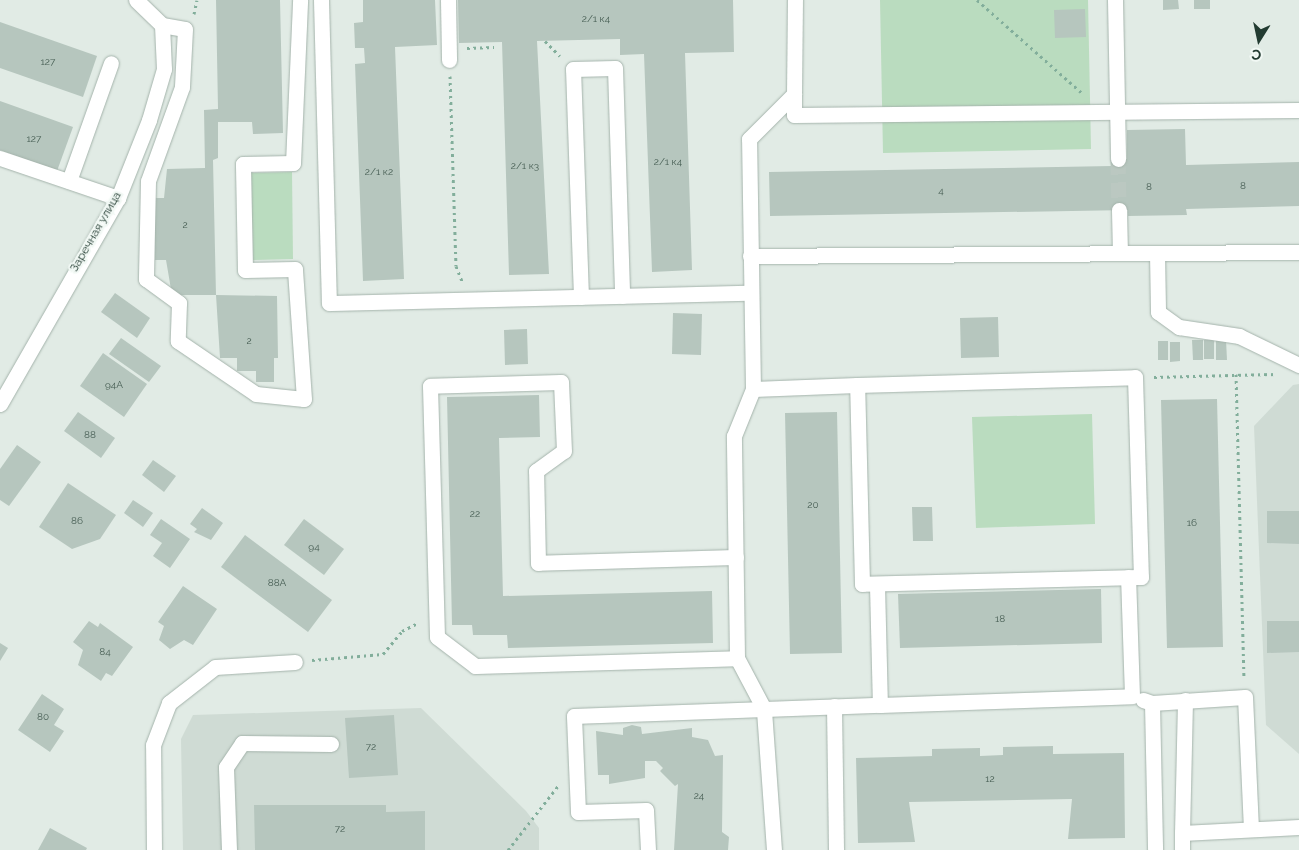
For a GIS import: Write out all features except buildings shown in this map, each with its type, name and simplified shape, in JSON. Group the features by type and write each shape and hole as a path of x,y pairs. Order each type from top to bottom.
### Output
{"street":[{"path":"136,0 162,25 185,29 182,87 148,181 146,279 179,303 178,341 256,394 304,399 294,269 245,270 243,164 293,163 300,0"},
{"path":"321,0 329,304 750,293"},
{"path":"448,0 449,54"},
{"path":"795,0 794,115 1299,110"},
{"path":"1115,0 1110,112 1118,159"},
{"name":"Заречная улица","path":"0,404 118,198 164,69 162,25"},
{"path":"69,181 111,62"},
{"path":"581,297 573,69 615,68 622,296"},
{"path":"774,850 764,708 737,658 734,436 753,389 749,139 794,94"},
{"path":"0,158 118,198"},
{"path":"1119,210 1120,253"},
{"path":"750,256 1299,252"},
{"path":"1158,253 1158,312 1179,327 1239,336 1299,365"},
{"path":"753,389 857,385 1136,377 1141,577 862,584 857,385"},
{"path":"736,557 538,563 536,471 564,451 561,382 430,386 437,638 475,666 737,658"},
{"path":"1128,577 1132,696"},
{"path":"877,585 880,705"},
{"path":"154,850 153,745 169,703 215,667 295,662"},
{"path":"648,850 646,810 578,812 574,716 1132,696 1152,703 1245,697 1251,828"},
{"path":"1182,850 1185,700"},
{"path":"1152,703 1154,850"},
{"path":"834,706 836,850"},
{"path":"230,850 226,767 242,743 331,744"},
{"path":"1182,833 1299,827"}],"path":[{"path":"197,0 197,9"},
{"path":"977,0 1110,112"},
{"path":"465,288 456,266 449,54 494,47"},
{"path":"1236,374 1245,697"},
{"path":"1136,377 1281,374"},
{"path":"295,662 383,654 402,631 436,614"},
{"path":"508,850 553,797 563,774 576,766"}],"shaded area":[{"path":"1299,384 1299,754 1266,725 1254,426 1293,385"},
{"path":"421,708 526,811 539,828 539,850 183,850 181,739 193,715"}],"green space":[{"path":"880,0 1088,0 1091,149 883,153"},
{"path":"292,172 293,259 253,260 251,173"},
{"path":"1092,414 1095,524 976,528 972,417"}],"tunnel":[{"path":"1118,159 1119,210"}]}
